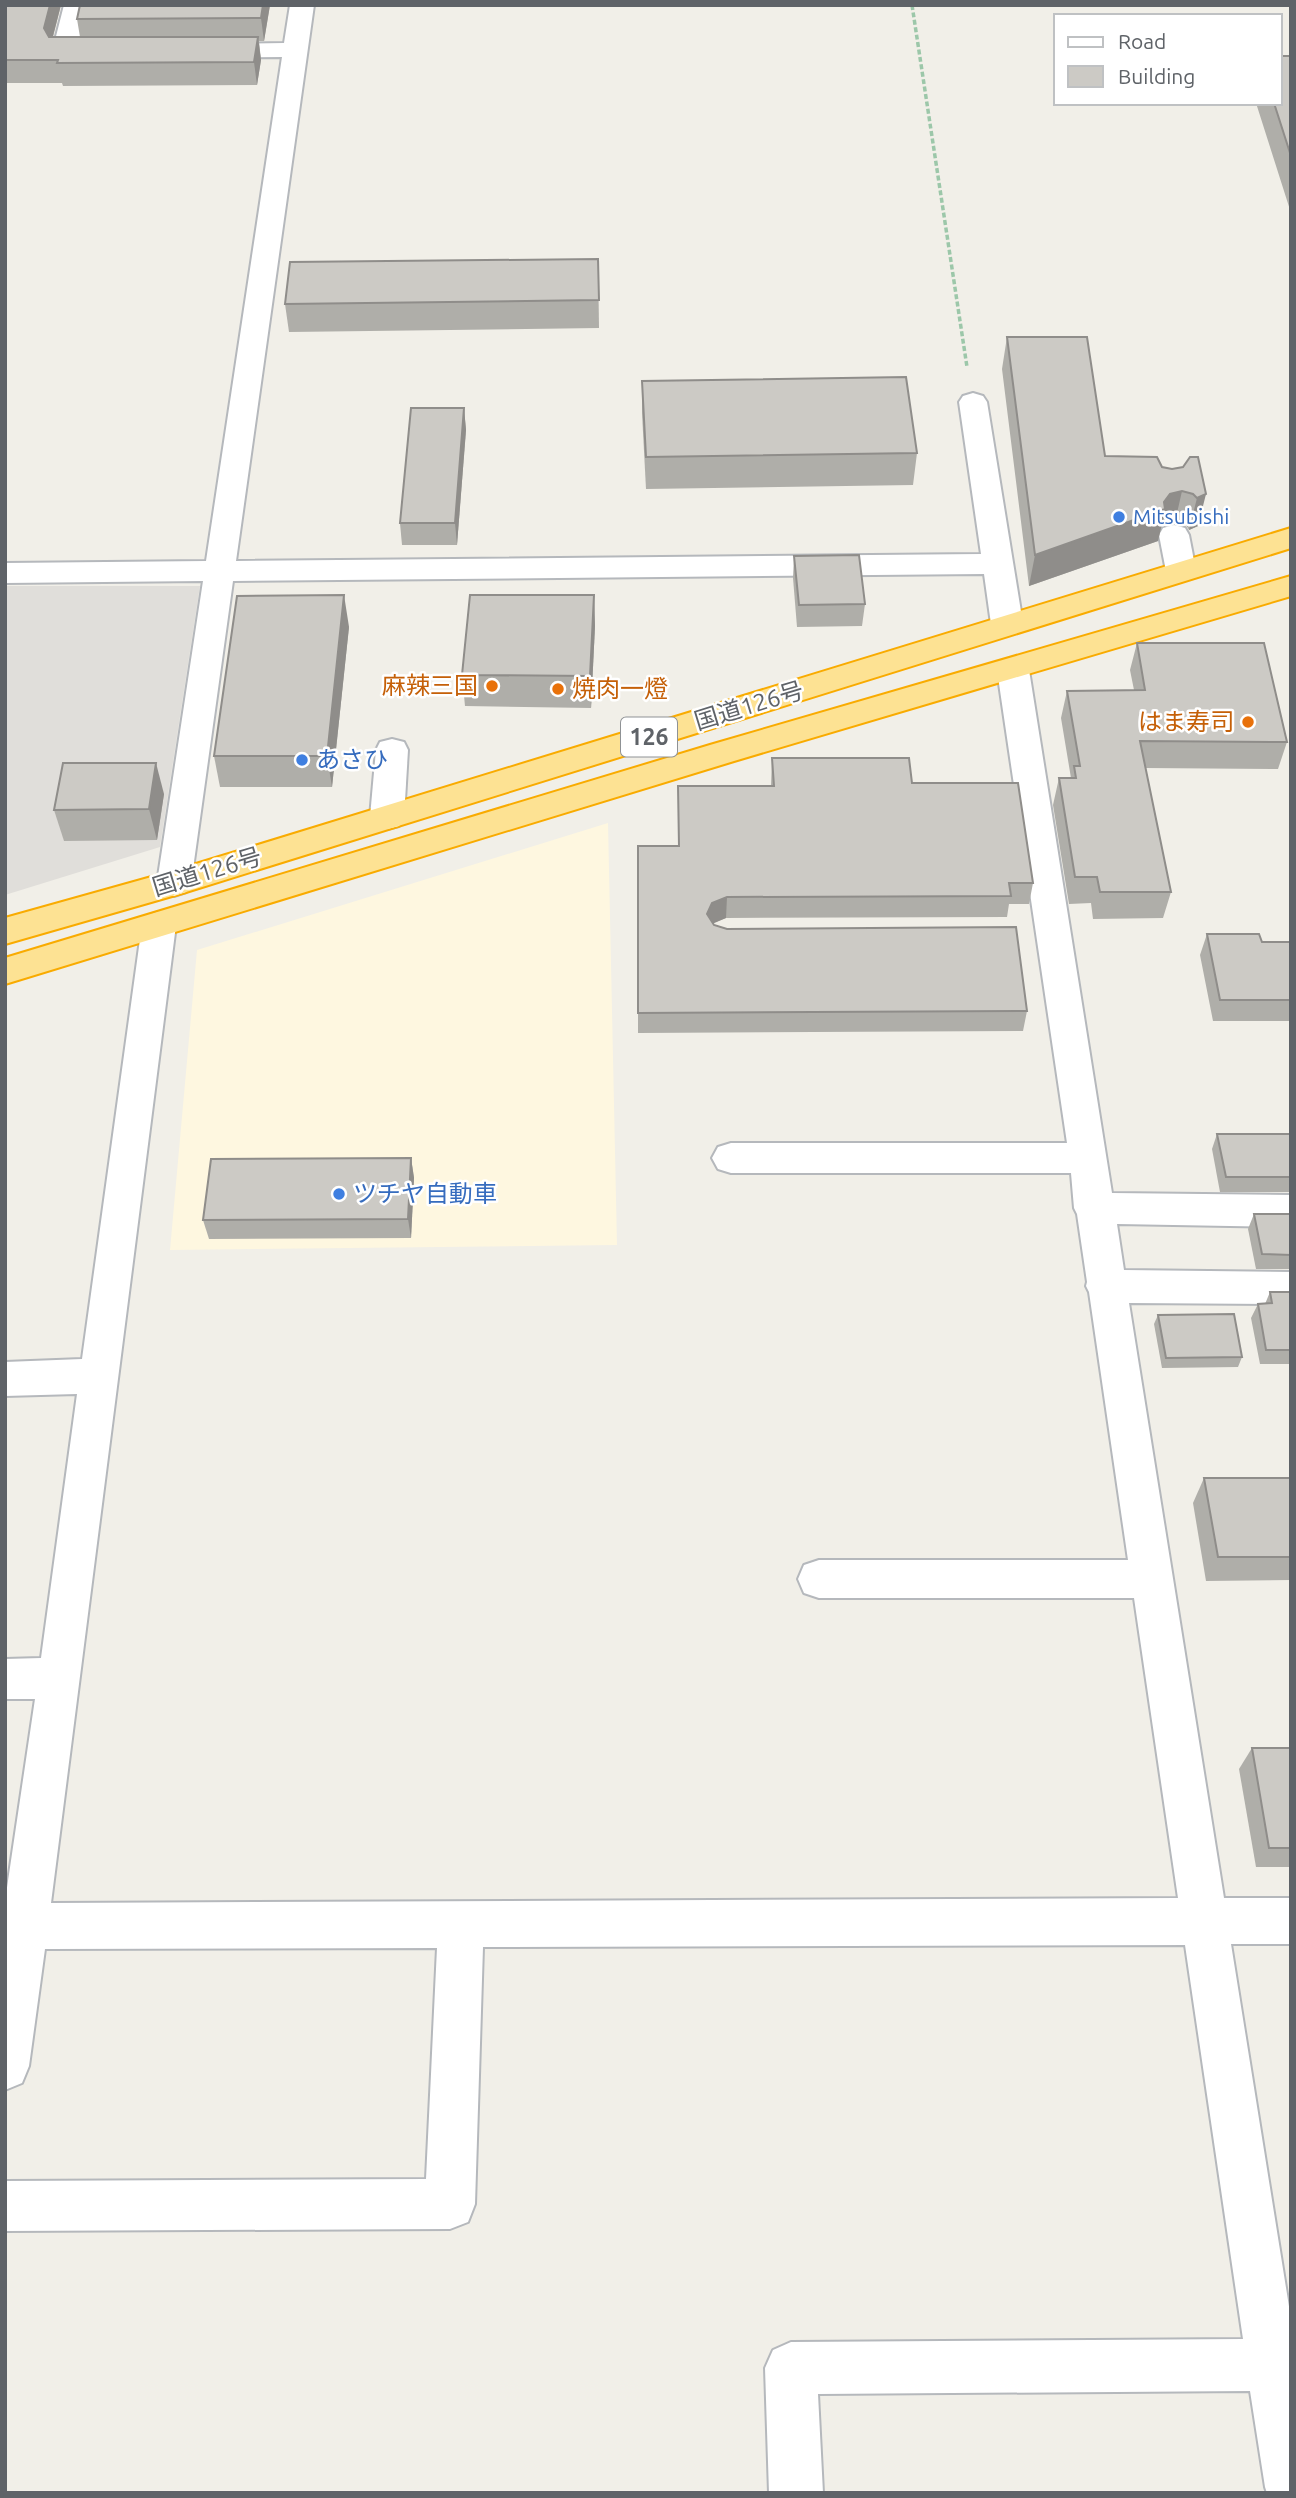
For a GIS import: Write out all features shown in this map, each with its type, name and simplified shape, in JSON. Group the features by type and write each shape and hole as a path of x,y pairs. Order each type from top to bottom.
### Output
{"highway":[{"name":"国道126号","path":"5,931 174,883 1291,538"},
{"name":"国道126号","path":"5,971 722,753 1013,670 1291,586"}],"street":[{"path":"76,5 64,52 119,51"},
{"path":"174,883 302,5"},
{"path":"187,51 295,50"},
{"path":"973,402 1007,624"},
{"path":"1174,535 1181,571"},
{"path":"5,573 998,564"},
{"path":"1013,670 1038,932 1086,1158 1291,2487"},
{"path":"387,817 392,750"},
{"path":"5,2066 15,1926 60,1678 159,925"},
{"path":"732,1158 1086,1158"},
{"path":"1093,1208 1291,1211"},
{"path":"1105,1286 1291,1288"},
{"path":"5,1379 100,1376"},
{"path":"819,1579 1151,1578"},
{"path":"5,1679 60,1678"},
{"path":"15,1926 1291,1922"},
{"path":"5,2206 450,2204 461,1925"},
{"path":"796,2493 791,2368 1272,2365"}],"path":[{"path":"912,5 973,402"}],"shaded area":[{"path":"5,586 200,586 160,847 5,895"},
{"path":"608,823 617,1245 170,1250 197,950"}],"building":[{"path":"5,5 50,5 44,28 49,37 258,37 254,62 57,63 58,60 5,60"},
{"path":"80,5 263,5 261,18 77,19"},
{"path":"1282,56 1291,56 1291,156 1275,105 1282,105"},
{"path":"598,259 599,300 285,304 290,262"},
{"path":"1007,337 1087,337 1105,456 1157,457 1162,467 1172,469 1183,467 1190,457 1198,457 1206,494 1197,498 1182,491 1170,494 1164,502 1165,509 1035,555"},
{"path":"906,377 917,453 646,457 642,381"},
{"path":"411,408 464,408 455,523 400,523"},
{"path":"859,555 865,604 799,605 794,556"},
{"path":"344,595 327,756 214,756 237,596"},
{"path":"470,595 594,595 590,676 462,675"},
{"path":"1137,643 1264,643 1287,742 1140,741 1171,892 1100,892 1097,877 1075,877 1059,778 1076,778 1074,766 1080,766 1067,691 1145,690"},
{"path":"772,758 909,758 912,783 1018,783 1033,883 1009,883 1011,896 727,897 712,903 707,914 714,925 727,929 1016,927 1027,1011 638,1013 638,846 679,846 678,786 774,786"},
{"path":"63,763 156,763 149,809 54,810"},
{"path":"1207,934 1259,934 1262,942 1291,942 1291,1000 1220,1000"},
{"path":"1217,1134 1291,1134 1291,1177 1226,1177"},
{"path":"411,1158 408,1219 203,1220 211,1159"},
{"path":"1254,1214 1291,1214 1291,1255 1262,1254"},
{"path":"1270,1292 1291,1292 1291,1350 1266,1350 1258,1304 1272,1303"},
{"path":"1234,1314 1242,1357 1166,1358 1158,1315"},
{"path":"1204,1478 1291,1478 1291,1557 1218,1557"},
{"path":"1252,1748 1291,1748 1291,1848 1269,1848"}],"place":[{"name":"Mitsubishi","path":"1119,517"},
{"name":"麻辣三国","path":"492,686"},
{"name":"焼肉一燈","path":"558,689"},
{"name":"はま寿司","path":"1248,722"},
{"name":"あさひ","path":"302,760"},
{"name":"ツチヤ自動車","path":"339,1194"}]}
